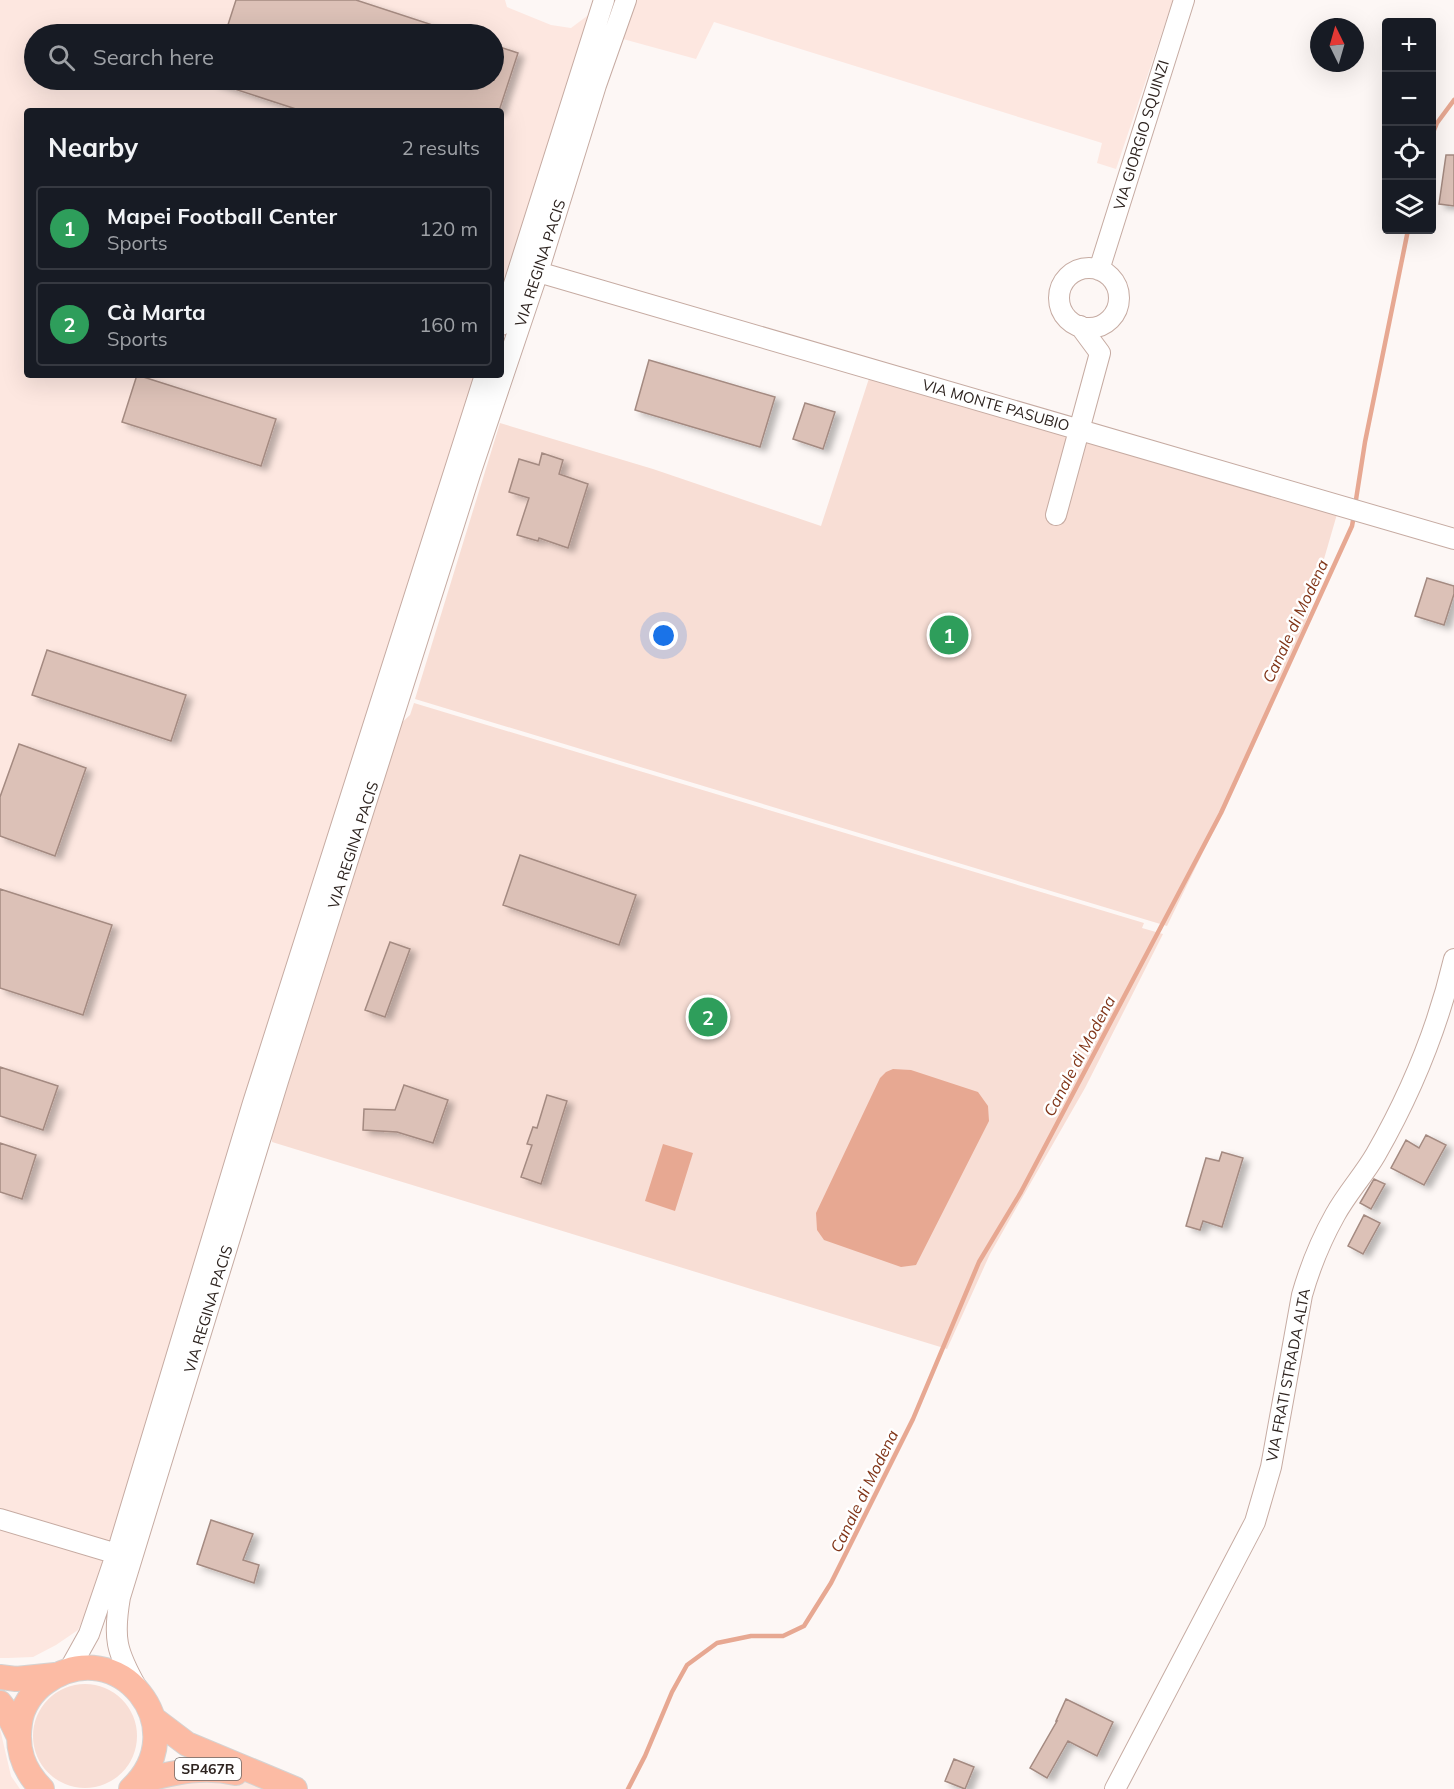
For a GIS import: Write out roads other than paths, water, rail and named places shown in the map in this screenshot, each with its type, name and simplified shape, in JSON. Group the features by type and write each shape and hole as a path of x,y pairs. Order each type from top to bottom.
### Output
{"main road":[{"path":"0,1677 16,1679 82,1668 108,1671 125,1680 140,1693 148,1705 154,1719 156,1735 149,1767 136,1785"},
{"path":"37,1786 21,1759 18,1735 21,1717 28,1700 40,1686 62,1673"},
{"path":"0,1703 18,1735"},
{"name":"SP467R","path":"154,1719 187,1744 239,1764 286,1786"},
{"name":"SP467R","path":"136,1785 198,1769 219,1769 286,1786"}],"street":[{"name":"VIA REGINA PACIS","path":"504,316 604,0"},
{"name":"VIA REGINA PACIS","path":"504,375 596,85 626,0"},
{"name":"VIA GIORGIO SQUINZI","path":"1099,270 1184,0"},
{"path":"1081,269 1099,270 1108,274 1115,282 1119,302 1116,312 1101,326 1091,328 1080,326 1071,322 1064,314 1060,305 1061,287 1066,279 1081,269"},
{"name":"VIA MONTE PASUBIO","path":"538,272 1454,539"},
{"path":"1056,514 1100,353 1080,326"},
{"name":"VIA REGINA PACIS","path":"62,1673 89,1634 117,1554 253,1103 484,378"},
{"name":"VIA REGINA PACIS","path":"140,1693 122,1660 117,1643 116,1619 120,1597 278,1081 503,378"},
{"path":"360,822 353,812 399,665 395,655"},
{"name":"VIA FRATI STRADA ALTA","path":"1115,1789 1256,1522 1271,1467 1302,1295 1310,1269 1336,1214 1375,1156 1404,1104 1436,1024 1454,959"},
{"path":"0,1519 117,1554 124,1560 117,1588 120,1597"}],"waterway":[{"name":"Canale di Modena","path":"1436,126 1454,100"},
{"name":"Canale di Modena","path":"1355,506 1365,442 1407,234"},
{"name":"Canale di Modena","path":"628,1789 645,1756 672,1692 687,1665 717,1643 751,1636 783,1636 804,1626 831,1583 913,1419 979,1262 1021,1192 1221,813 1352,526 1354,515"}],"place":[{"name":"Mapei Football Center","path":"949,635"},
{"name":"Cà Marta","path":"708,1017"}]}
